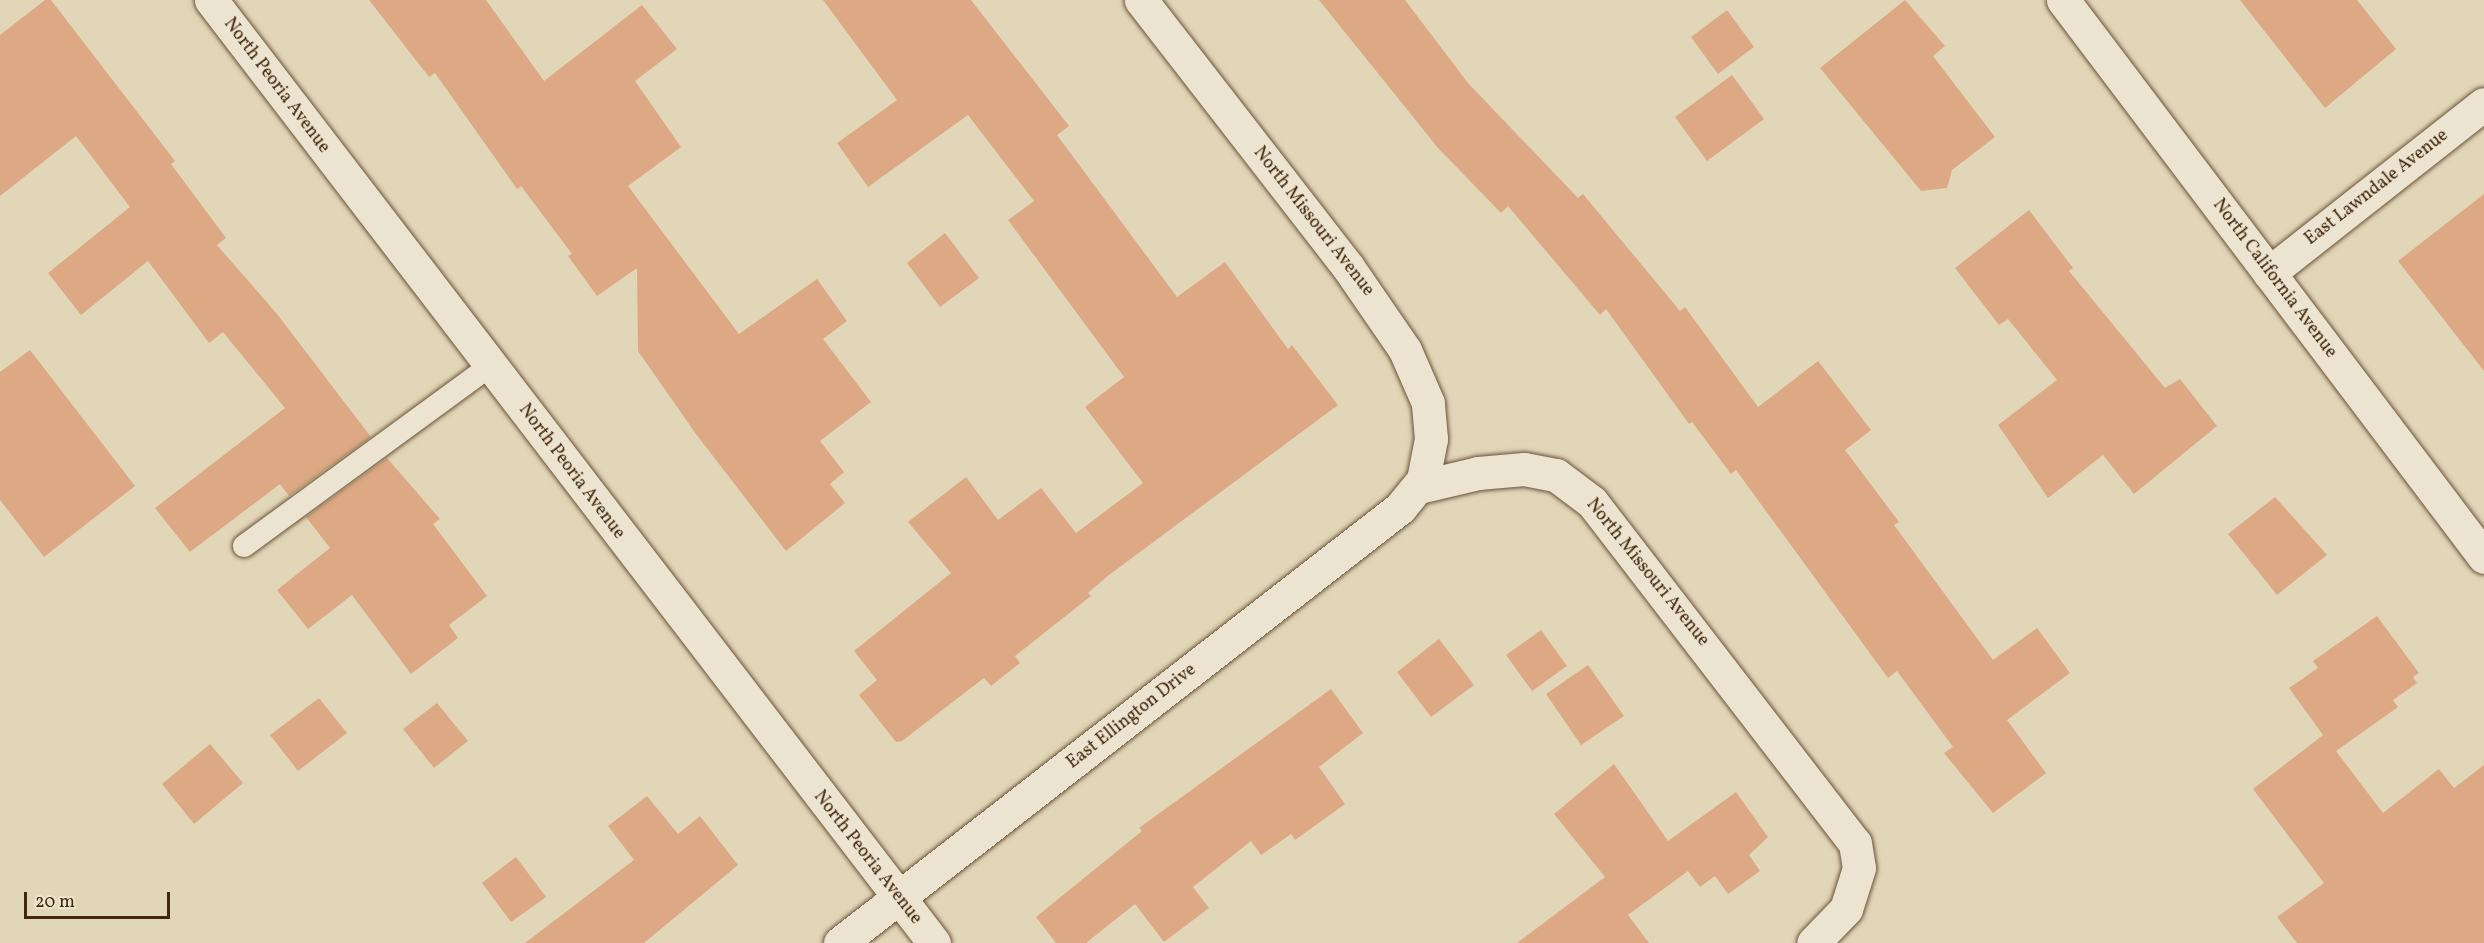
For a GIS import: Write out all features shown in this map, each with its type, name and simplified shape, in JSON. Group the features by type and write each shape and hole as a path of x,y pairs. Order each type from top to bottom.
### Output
{"street":[{"name":"North Peoria Avenue","path":"211,0 897,900 934,943"},
{"name":"North Missouri Avenue","path":"1141,0 1359,282 1405,350 1421,380 1430,418 1430,450 1419,487 1478,473 1524,469 1556,475 1583,493 1845,827 1859,860 1854,890 1840,918 1813,943"},
{"name":"North California Avenue","path":"2063,0 2484,557"},
{"name":"East Lawndale Avenue","path":"2269,273 2484,104"},
{"name":"East Ellington Drive","path":"840,943 1400,508 1419,487"}],"lane":[{"path":"244,546 490,366"}],"building":[{"path":"45,0 51,0 175,161 171,164 226,238 217,245 277,314 371,437 289,496 280,484 190,552 155,508 285,408 223,332 209,343 148,261 81,315 48,273 130,207 76,136 0,196 0,35"},
{"path":"369,0 486,0 544,81 642,5 677,49 635,81 681,147 628,186 739,334 817,279 847,321 823,339 871,402 820,441 844,472 830,484 845,503 786,551 696,434 638,351 637,268 597,296 568,256 572,254 521,186 517,189 435,73 429,77"},
{"path":"823,0 971,0 1069,126 1057,135 1177,297 1225,262 1288,349 1292,345 1338,405 1109,575 1088,593 1091,596 1015,656 1020,663 991,686 984,678 902,741 896,742 859,695 877,680 854,651 951,573 908,522 966,477 998,520 1041,488 1076,533 1143,483 1085,407 1124,377 1008,220 1034,201 968,115 868,187 837,143 897,100"},
{"path":"1319,0 1405,0 1468,83 1578,198 1583,194 1680,311 1685,307 1758,407 1818,361 1871,430 1845,450 1899,522 1894,525 1993,660 2037,628 2070,673 2007,720 2046,773 1993,813 1944,753 1953,747 1897,671 1888,678 1736,470 1731,474 1692,422 1689,424 1606,309 1600,315 1508,206 1501,213 1438,148"},
{"path":"1905,0 1945,46 1933,56 1995,137 1952,170 1947,188 1921,191 1820,68"},
{"path":"2240,0 2357,0 2396,49 2325,108"},
{"path":"1727,10 1754,47 1718,74 1691,37"},
{"path":"1732,75 1764,119 1707,161 1675,117"},
{"path":"2484,194 2484,371 2398,261"},
{"path":"2029,210 2073,268 2069,271 2165,388 2180,379 2217,426 2134,494 2103,455 2048,498 1998,425 2057,380 2008,319 1999,325 1955,268"},
{"path":"945,233 979,278 940,307 907,263"},
{"path":"30,350 135,486 44,557 0,500 0,372"},
{"path":"387,458 440,519 433,524 487,596 449,625 458,638 411,674 352,595 308,629 277,590 330,548 306,517"},
{"path":"2275,497 2327,555 2277,595 2228,534"},
{"path":"2377,616 2419,673 2413,677 2417,683 2393,700 2398,707 2336,751 2383,813 2439,769 2454,788 2484,765 2484,943 2297,943 2277,917 2324,883 2253,789 2323,735 2289,688 2318,668 2313,661"},
{"path":"1541,630 1567,666 1532,691 1506,655"},
{"path":"1439,639 1474,685 1431,717 1397,672"},
{"path":"1588,665 1624,716 1581,745 1546,694"},
{"path":"1331,689 1363,733 1319,767 1345,804 1295,840 1291,834 1261,855 1251,841 1193,887 1209,908 1164,942 1135,904 1086,943 1056,943 1036,917 1142,831 1139,828"},
{"path":"319,698 347,733 298,771 270,735"},
{"path":"437,703 468,741 434,768 403,729"},
{"path":"210,744 243,783 194,824 162,784"},
{"path":"1614,764 1668,841 1736,792 1768,837 1749,855 1760,871 1728,894 1715,876 1700,887 1688,871 1628,915 1649,943 1517,943 1605,877 1554,814"},
{"path":"647,796 678,834 700,816 738,865 644,943 525,943 634,860 608,826"},
{"path":"516,857 546,897 511,922 482,883"}]}
